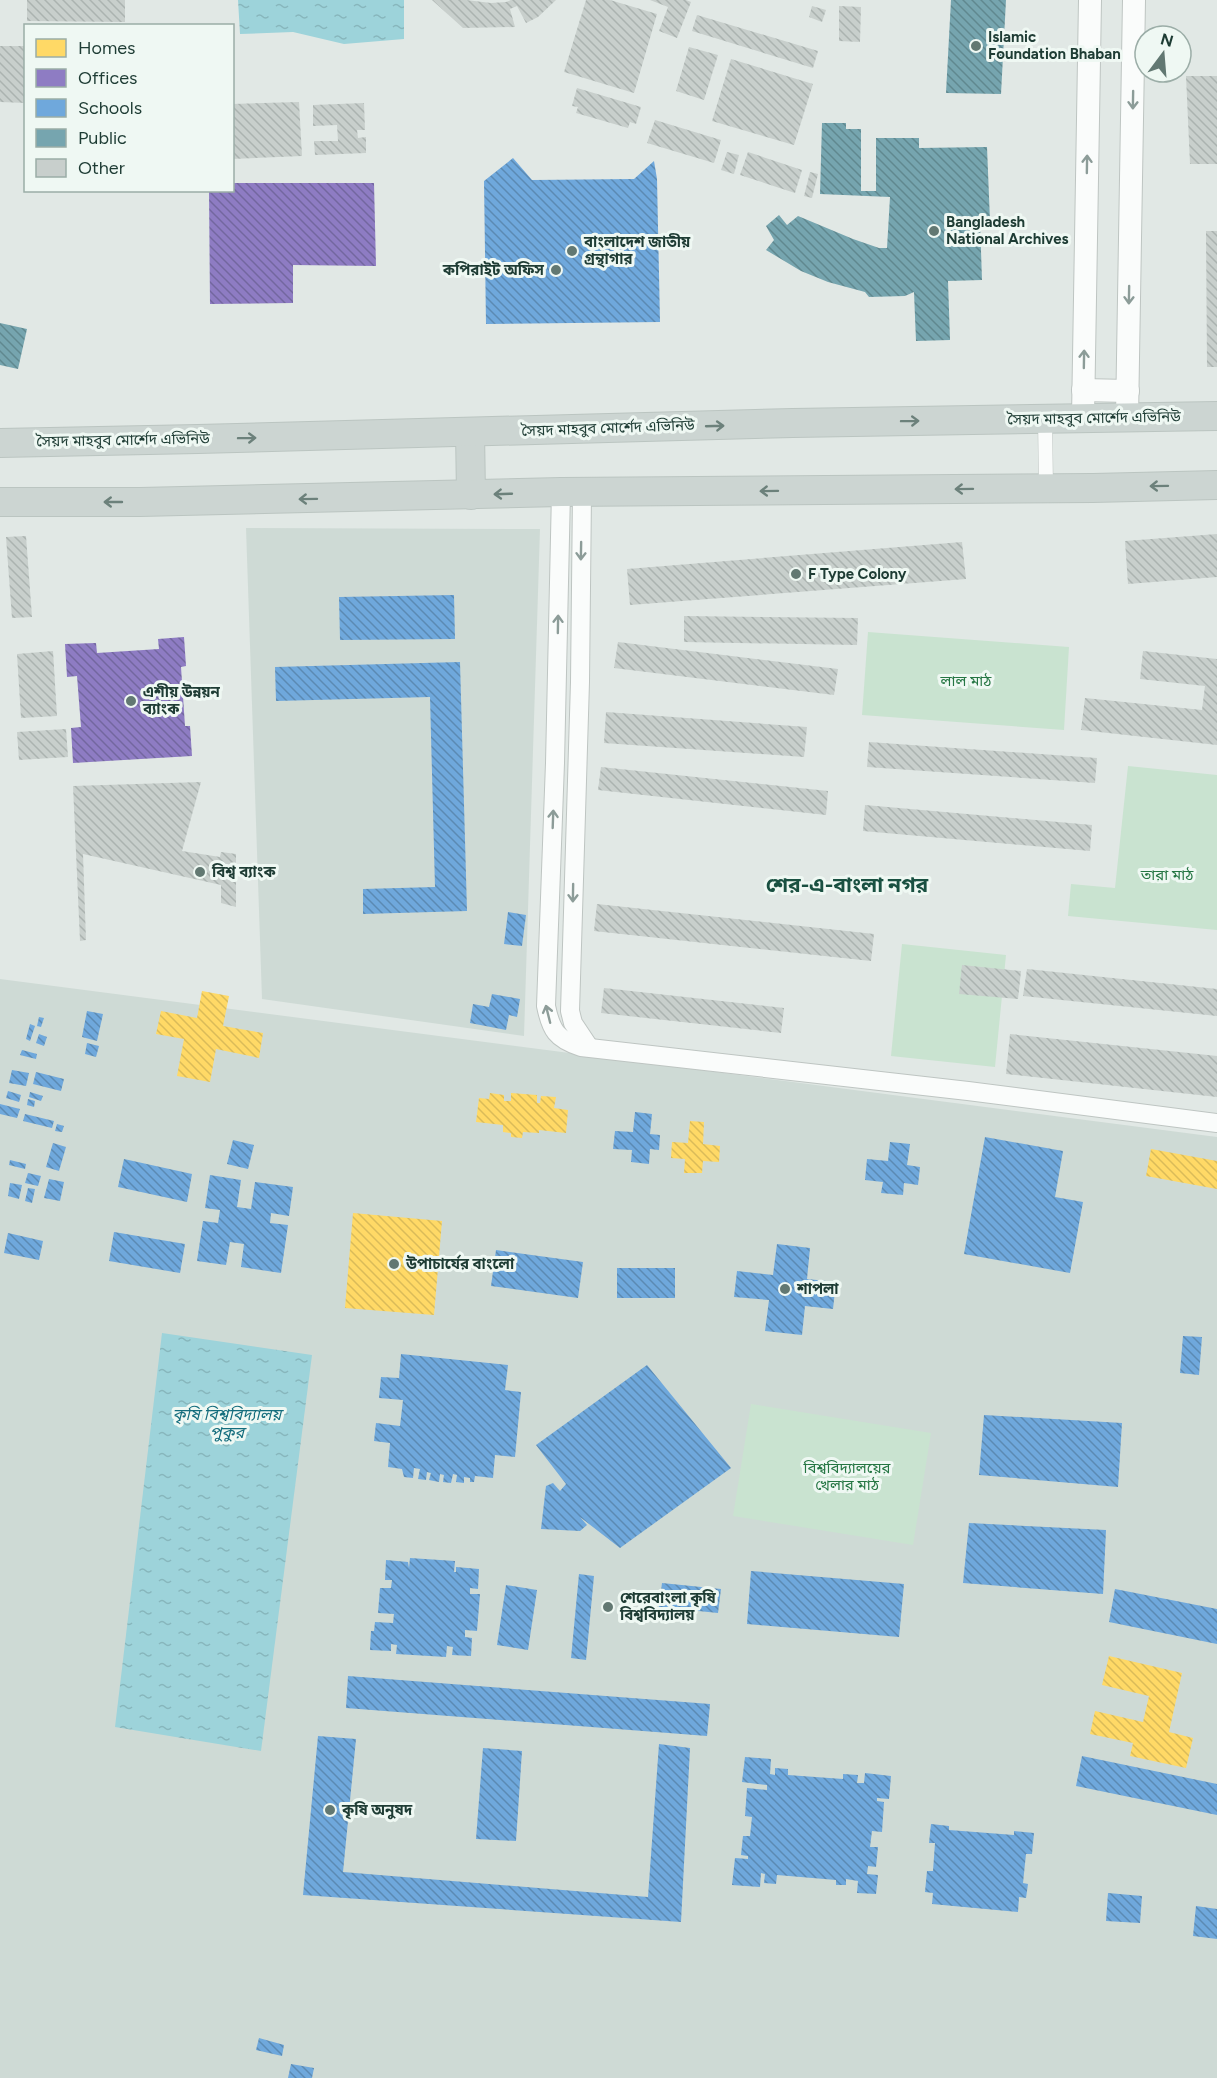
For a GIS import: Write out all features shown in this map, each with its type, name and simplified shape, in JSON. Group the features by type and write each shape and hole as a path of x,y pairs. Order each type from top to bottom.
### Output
{"main road":[{"name":"সৈয়দ মাহবুব মোর্শেদ এভিনিউ","path":"0,442 1045,418 1083,404 1128,404 1217,416"},
{"path":"470,432 471,495"},
{"path":"0,502 140,502 572,492 1046,488 1217,484"}],"street":[{"path":"1083,404 1090,0"},
{"path":"1128,404 1134,0"},
{"path":"1045,418 1046,488"},
{"path":"572,492 555,763 546,1006 553,1029 559,1036 566,1042 589,1047 968,1091 1217,1123"},
{"path":"572,492 580,682 570,1011 573,1023 589,1047"},
{"path":"555,763 577,764"}],"shaded area":[{"path":"246,528 540,529 524,1036 262,999"},
{"name":"শেরেবাংলা কৃষি বিশ্ববিদ্যালয়","path":"0,979 1217,1137 1217,2078 0,2078"}],"green space":[{"name":"লাল মাঠ","path":"868,632 1069,647 1064,730 862,715"},
{"name":"তারা মাঠ","path":"1128,766 1217,775 1217,930 1068,916 1071,884 1115,888"},
{"path":"902,944 1006,955 995,1067 891,1056"},
{"name":"বিশ্ববিদ্যালয়ের খেলার মাঠ","path":"751,1404 931,1433 913,1545 733,1516"}],"water":[{"path":"238,0 404,0 404,39 344,44 293,32 240,34"},
{"name":"কৃষি বিশ্ববিদ্যালয় পুকুর","path":"162,1333 312,1355 261,1751 115,1727"}],"building: Homes":[{"path":"202,991 229,996 223,1026 263,1033 259,1058 216,1049 210,1082 177,1076 184,1039 156,1034 161,1011 197,1018"},
{"path":"490,1093 504,1095 504,1101 511,1101 511,1093 537,1095 537,1103 540,1103 541,1096 556,1097 554,1108 568,1110 566,1133 539,1130 539,1133 523,1132 522,1138 511,1137 511,1133 503,1132 503,1125 476,1122 479,1098 489,1099"},
{"path":"690,1121 704,1122 703,1144 720,1146 719,1162 703,1161 702,1173 684,1173 685,1159 671,1158 672,1142 688,1143"},
{"path":"1151,1149 1217,1161 1217,1189 1146,1176"},
{"name":"উপাচার্যের বাংলো","path":"353,1213 442,1221 434,1315 345,1308"},
{"path":"1109,1656 1182,1673 1169,1732 1193,1738 1186,1768 1130,1756 1133,1743 1090,1734 1095,1711 1143,1722 1149,1696 1102,1685"}],"building: Offices":[{"path":"234,183 374,183 376,266 293,265 293,303 210,304 209,192 234,192"},
{"name":"এশীয় উন্নয়ন ব্যাংক","path":"184,637 186,666 181,667 185,726 190,726 192,756 73,763 71,728 81,727 77,676 67,677 65,644 96,643 97,653 159,649 158,639"}],"building: Schools":[{"name":"বাংলাদেশ জাতীয় গ্রন্থাগার","path":"513,158 532,180 634,179 654,161 657,179 660,322 486,324 484,181"},
{"path":"454,595 455,639 340,640 339,597"},
{"path":"460,662 467,911 363,914 363,889 435,887 430,697 276,701 275,667"},
{"path":"508,912 526,915 522,946 504,944"},
{"path":"492,994 520,999 517,1017 509,1015 506,1030 470,1023 473,1004 489,1007"},
{"path":"87,1011 103,1014 97,1041 82,1037"},
{"path":"39,1017 44,1018 41,1027 37,1026"},
{"path":"30,1024 35,1026 30,1041 26,1039"},
{"path":"39,1034 47,1037 44,1046 36,1043"},
{"path":"87,1043 99,1046 96,1057 85,1054"},
{"path":"22,1050 37,1054 36,1059 20,1055"},
{"path":"12,1070 29,1073 26,1086 9,1083"},
{"path":"36,1072 64,1079 61,1091 33,1084"},
{"path":"8,1091 21,1095 19,1102 6,1098"},
{"path":"30,1092 43,1096 41,1101 29,1097"},
{"path":"28,1099 35,1101 34,1107 27,1105"},
{"path":"0,1104 20,1109 17,1118 0,1114"},
{"path":"635,1112 652,1114 650,1134 660,1135 659,1150 650,1149 649,1164 631,1162 632,1150 613,1149 615,1131 633,1132"},
{"path":"25,1114 54,1121 52,1128 23,1121"},
{"path":"57,1124 64,1126 62,1132 55,1131"},
{"path":"985,1137 1063,1151 1055,1197 1083,1202 1070,1273 964,1254"},
{"path":"233,1140 254,1145 248,1169 227,1164"},
{"path":"890,1142 910,1144 907,1165 920,1167 918,1185 904,1183 903,1195 881,1193 883,1182 865,1180 867,1159 888,1161"},
{"path":"53,1143 66,1147 59,1171 46,1167"},
{"path":"124,1159 192,1174 187,1202 118,1187"},
{"path":"10,1160 26,1164 25,1169 9,1165"},
{"path":"28,1173 41,1176 38,1186 25,1183"},
{"path":"210,1175 241,1180 237,1207 251,1209 255,1182 293,1187 289,1216 271,1213 270,1223 288,1225 281,1273 241,1267 244,1244 230,1242 226,1265 197,1261 203,1221 218,1223 220,1210 205,1208"},
{"path":"49,1179 64,1182 60,1201 44,1198"},
{"path":"10,1183 22,1185 19,1199 8,1196"},
{"path":"28,1188 35,1189 32,1203 25,1201"},
{"path":"114,1232 185,1244 180,1273 109,1261"},
{"path":"8,1233 43,1241 39,1260 4,1253"},
{"name":"শাপলা","path":"777,1244 810,1248 807,1279 836,1282 833,1309 805,1306 802,1335 765,1331 769,1300 734,1297 737,1271 773,1275"},
{"path":"496,1250 583,1262 578,1298 491,1286"},
{"path":"617,1268 675,1268 675,1298 617,1298"},
{"path":"1183,1336 1202,1337 1199,1375 1180,1373"},
{"path":"401,1354 508,1365 505,1390 521,1392 515,1457 495,1455 493,1478 475,1476 474,1482 470,1482 470,1478 464,1477 464,1483 456,1482 457,1475 453,1474 451,1483 443,1482 444,1475 440,1474 439,1482 429,1480 431,1473 427,1472 426,1480 418,1479 420,1469 414,1468 413,1478 404,1477 402,1469 388,1467 390,1443 374,1441 376,1423 400,1426 403,1400 379,1398 381,1377 399,1378"},
{"path":"647,1365 731,1468 620,1548 580,1517 587,1525 580,1531 541,1529 546,1486 553,1483 560,1491 566,1484 536,1445"},
{"path":"984,1415 1122,1423 1118,1487 979,1475"},
{"path":"969,1523 1106,1530 1103,1594 963,1583"},
{"path":"410,1558 455,1561 454,1572 456,1572 456,1567 479,1569 478,1589 470,1588 470,1594 480,1594 477,1631 465,1630 465,1637 472,1638 471,1656 452,1655 453,1647 447,1646 446,1657 396,1654 397,1645 391,1644 391,1651 370,1650 371,1631 374,1631 375,1622 393,1623 394,1614 378,1613 380,1588 391,1588 392,1580 385,1580 386,1560 408,1562 409,1568"},
{"path":"751,1571 904,1584 899,1637 747,1624"},
{"path":"579,1574 594,1576 586,1660 571,1658"},
{"path":"662,1583 721,1589 718,1613 659,1607"},
{"path":"506,1585 537,1590 528,1650 497,1645"},
{"path":"1115,1589 1217,1609 1217,1644 1109,1622"},
{"path":"348,1676 710,1704 707,1736 346,1708"},
{"name":"কৃষি অনুষদ","path":"318,1736 356,1739 343,1872 648,1897 659,1744 690,1748 681,1922 303,1895"},
{"path":"483,1748 522,1751 516,1841 476,1839"},
{"path":"1082,1756 1217,1784 1217,1815 1076,1786"},
{"path":"745,1757 771,1759 770,1774 775,1775 775,1768 788,1769 788,1775 843,1779 843,1774 858,1775 857,1783 864,1783 865,1773 891,1776 889,1799 877,1798 877,1801 884,1802 882,1832 872,1831 870,1847 878,1847 876,1867 868,1866 867,1874 878,1875 876,1894 857,1893 858,1881 846,1879 846,1885 836,1885 836,1880 777,1875 776,1884 764,1883 765,1874 761,1873 760,1887 732,1885 735,1858 748,1859 748,1856 741,1855 743,1836 750,1836 752,1817 745,1816 747,1788 767,1790 767,1785 742,1782"},
{"path":"931,1824 949,1826 949,1830 1014,1835 1014,1831 1034,1833 1032,1854 1026,1854 1023,1883 1028,1884 1026,1898 1019,1897 1018,1912 932,1904 933,1893 925,1892 927,1871 933,1871 935,1843 929,1843"},
{"path":"1108,1893 1142,1896 1140,1923 1106,1921"},
{"path":"1196,1906 1217,1909 1217,1939 1193,1936"},
{"path":"259,2038 284,2045 282,2056 256,2050"},
{"path":"291,2064 314,2068 312,2078 288,2078"}],"building: Public":[{"name":"Islamic Foundation Bhaban","path":"951,0 1006,0 1001,94 946,93"},
{"name":"Bangladesh National Archives","path":"822,123 846,123 846,129 861,129 861,191 876,191 876,138 919,138 919,148 987,147 990,221 980,221 982,280 948,281 950,340 916,341 914,292 905,296 869,297 865,292 828,282 801,271 766,250 774,240 766,226 779,215 787,225 798,216 853,239 879,248 887,248 890,197 820,194"},
{"path":"0,323 27,329 18,369 0,365"}],"building: Other":[{"path":"27,0 125,0 125,22 27,21"},
{"path":"432,0 491,3 511,0 556,0 538,17 526,23 517,6 510,9 515,27 463,28"},
{"path":"586,0 610,0 657,14 634,93 564,72"},
{"path":"650,0 691,2 677,38 659,31 668,7"},
{"path":"812,6 826,10 822,22 809,17"},
{"path":"839,6 861,7 860,42 839,41"},
{"path":"697,15 818,51 813,68 692,31"},
{"path":"0,46 24,46 24,103 0,102"},
{"path":"689,47 718,55 704,100 676,91"},
{"path":"731,59 813,84 794,145 712,121"},
{"path":"1193,76 1217,76 1217,164 1190,164 1186,84 1193,84"},
{"path":"577,88 641,107 636,124 630,122 628,128 576,113 578,107 572,106"},
{"path":"299,102 302,156 234,159 234,104"},
{"path":"364,103 365,130 357,130 358,138 366,137 366,153 315,155 314,141 338,141 337,125 313,126 313,105"},
{"path":"655,120 721,140 714,163 647,143"},
{"path":"727,152 739,155 734,174 721,170"},
{"path":"748,152 802,170 795,193 740,175"},
{"path":"810,172 818,174 812,198 804,196"},
{"path":"1206,231 1217,231 1217,367 1207,367"},
{"path":"1217,534 1217,577 1128,584 1125,541"},
{"path":"26,536 32,617 12,618 6,537"},
{"name":"F Type Colony","path":"962,542 966,579 630,605 627,569"},
{"name":"F Type Colony","path":"684,616 858,618 857,645 684,642"},
{"path":"618,642 838,669 834,695 614,668"},
{"path":"53,651 57,716 21,718 17,654"},
{"path":"1143,651 1217,659 1217,745 1081,730 1085,698 1202,710 1205,686 1140,679"},
{"path":"606,712 807,727 804,757 604,743"},
{"path":"66,729 68,757 19,760 17,732"},
{"path":"869,742 1097,758 1095,783 867,767"},
{"path":"601,767 828,791 826,815 598,790"},
{"name":"বিশ্ব ব্যাংক","path":"201,782 182,851 220,857 221,852 236,854 236,907 221,903 221,885 83,854 86,940 80,941 73,786"},
{"path":"865,805 1092,825 1090,851 863,831"},
{"path":"597,904 874,934 871,961 594,931"},
{"path":"962,965 1021,971 1018,999 959,994"},
{"path":"1027,969 1217,989 1217,1016 1023,996"},
{"path":"604,988 784,1008 781,1033 601,1013"},
{"path":"1010,1034 1217,1056 1217,1097 1006,1074"}],"place":[{"name":"Islamic Foundation Bhaban","path":"976,46"},
{"name":"Bangladesh National Archives","path":"934,231"},
{"name":"বাংলাদেশ জাতীয় গ্রন্থাগার","path":"572,251"},
{"name":"কপিরাইট অফিস","path":"556,270"},
{"name":"F Type Colony","path":"796,574"},
{"name":"এশীয় উন্নয়ন ব্যাংক","path":"131,701"},
{"name":"বিশ্ব ব্যাংক","path":"200,872"},
{"name":"উপাচার্যের বাংলো","path":"394,1264"},
{"name":"শাপলা","path":"785,1289"},
{"name":"শেরেবাংলা কৃষি বিশ্ববিদ্যালয়","path":"608,1607"},
{"name":"কৃষি অনুষদ","path":"330,1810"}],"district":[{"name":"শের-এ-বাংলা নগর","path":"847,885"}]}
